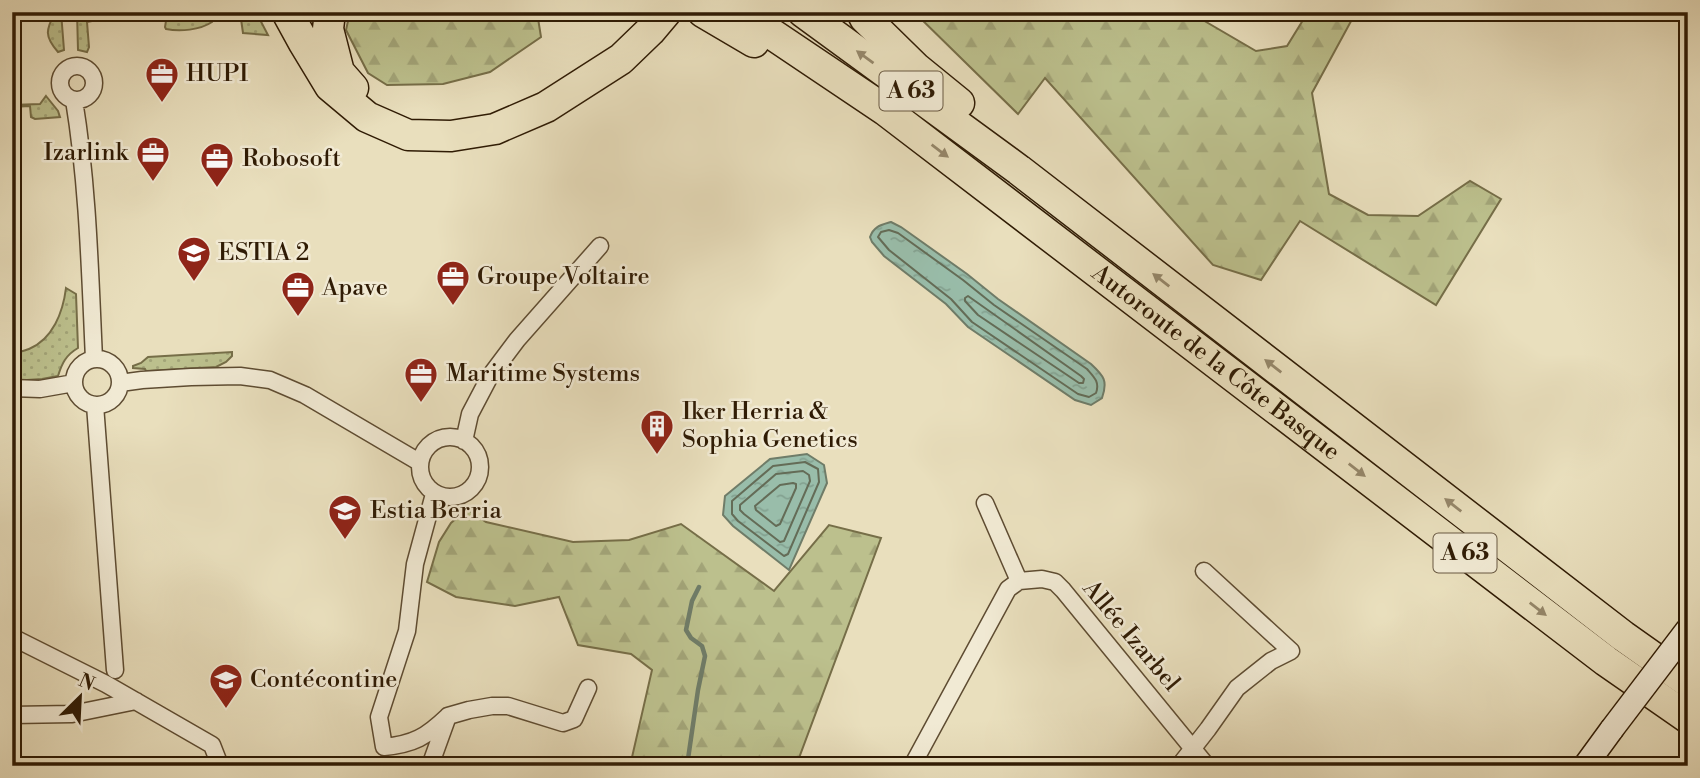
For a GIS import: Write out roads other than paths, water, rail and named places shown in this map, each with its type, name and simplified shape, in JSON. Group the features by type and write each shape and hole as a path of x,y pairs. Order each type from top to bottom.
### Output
{"highway":[{"path":"287,12 330,86 367,117 408,135 451,136 495,129 546,107 621,59 666,12"},
{"path":"330,12 328,29 339,72 365,102 394,116 415,120 453,121 475,120 542,96 614,50 653,12"},
{"path":"703,12 852,102 886,110"},
{"name":"Autoroute de la Côte Basque","path":"739,12 886,110 1606,661 1688,718"},
{"name":"Autoroute de la Côte Basque","path":"803,12 1019,170 1623,636 1688,682"},
{"path":"862,12 916,68 999,136 1019,170"}],"main road":[{"path":"1585,766 1688,629"}],"street":[{"path":"74,100 87,233 94,359"},
{"path":"464,441 470,414 490,376 517,340 600,246"},
{"path":"102,359 115,368 120,383 119,390 109,402 95,405 80,398 74,383 79,367 85,362 102,359"},
{"path":"120,383 240,376 270,380 305,395 419,462"},
{"path":"12,388 40,389 74,383"},
{"path":"95,405 115,670"},
{"path":"446,437 464,441 471,445 480,459 480,476 465,495 449,499 434,494 425,486 420,474 419,462 422,453 428,445 446,437"},
{"path":"434,494 415,564 407,631 379,717 384,747 404,745 416,740 432,731 448,716 468,710 508,706 563,723 574,719 588,688"},
{"path":"912,766 1000,602 1008,589 1019,581 985,503"},
{"path":"1179,766 1237,688 1271,661 1291,651 1204,571"},
{"name":"Allée Izarbel","path":"1019,581 1042,579 1055,582 1207,766"},
{"path":"12,636 106,684 212,745 219,763 223,766"},
{"path":"12,715 72,714 136,701"},
{"path":"430,766 448,716"}],"water":[{"path":"891,222 1091,364 1104,379 1102,398 1091,405 1075,400 968,327 946,304 884,256 872,242 870,237 874,230"},
{"path":"807,454 824,465 827,483 789,570 723,515 725,496 770,459"}],"waterway":[{"path":"687,766 705,656 702,646 691,638 686,630 692,601 699,587"}],"place":[{"name":"HUPI","path":"162,104"},
{"name":"Izarlink","path":"153,183"},
{"name":"Robosoft","path":"217,189"},
{"name":"ESTIA 2","path":"194,283"},
{"name":"Groupe Voltaire","path":"453,307"},
{"name":"Apave","path":"298,318"},
{"name":"Maritime Systems","path":"421,404"},
{"name":"Iker Herria & Sophia Genetics","path":"657,456"},
{"name":"Estia Berria","path":"345,541"},
{"name":"Contécontine","path":"226,710"}]}
